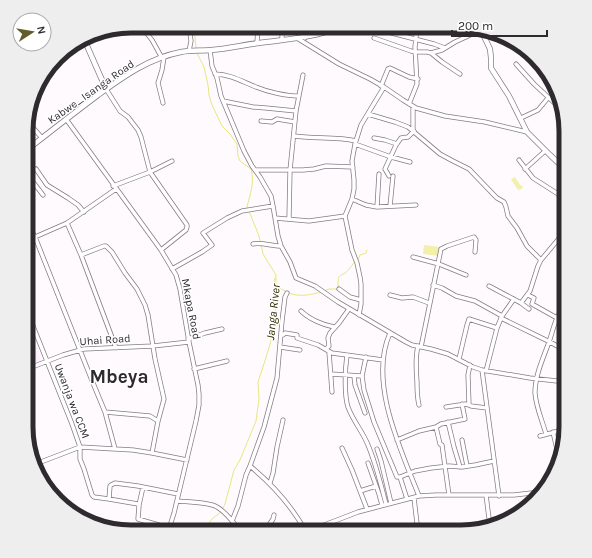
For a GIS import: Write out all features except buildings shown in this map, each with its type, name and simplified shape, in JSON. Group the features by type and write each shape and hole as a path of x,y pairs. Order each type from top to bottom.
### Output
{"street":[{"path":"146,33 163,57 162,70 158,83 162,103"},
{"path":"190,33 191,51"},
{"path":"257,43 258,33"},
{"path":"282,33 282,40"},
{"path":"305,33 305,38"},
{"name":"Kabwe_Isanga Road","path":"33,145 132,71 163,57 180,52 210,50 305,38 322,33"},
{"path":"391,33 445,48"},
{"path":"390,206 391,176 385,169 401,138 408,137 413,131 411,105 418,79 415,52 416,33"},
{"path":"458,33 466,37"},
{"path":"374,38 415,52 431,53 439,51 473,34"},
{"path":"484,36 490,49 491,68 509,96 527,132 559,164"},
{"path":"297,38 339,64 383,87 411,105 444,116 485,122 527,132"},
{"path":"86,44 106,89 120,111 128,117 140,134 150,172 187,225 186,230 160,250"},
{"path":"210,50 223,101 244,151 269,193 281,246 290,262 296,278 313,285 349,309 406,342 419,347 442,352 484,370 500,374 559,382"},
{"path":"431,53 460,74"},
{"path":"516,64 555,104"},
{"path":"359,315 361,284 345,216 352,199 354,180 352,156 355,142 360,129 383,87 389,68 409,77 418,79"},
{"path":"215,74 226,75 262,89 289,96 299,96"},
{"path":"289,219 290,170 296,111 303,75"},
{"path":"521,118 538,110 548,98"},
{"path":"223,101 253,107 296,111"},
{"path":"368,114 403,124 440,154 469,169 496,198 504,202 508,216 518,228 526,246 541,260"},
{"name":"Mkapa Road","path":"66,119 160,250 177,278 180,289 188,341 199,390 199,405 170,525"},
{"path":"261,121 272,122 277,119 295,122"},
{"path":"33,128 42,138"},
{"path":"294,136 343,139 355,142 391,157 410,162"},
{"path":"374,138 397,144"},
{"path":"525,169 545,151"},
{"path":"519,160 525,169 537,180 559,195"},
{"path":"33,238 67,223 115,188 172,161"},
{"path":"255,170 311,169 326,166 353,167"},
{"path":"36,169 47,185 78,205 84,212"},
{"path":"377,207 379,174"},
{"path":"33,182 43,195"},
{"path":"352,199 366,205 377,207 416,205"},
{"path":"172,269 212,245 202,233 242,211 273,206"},
{"path":"275,218 310,221 345,216"},
{"path":"67,223 81,255 116,348"},
{"path":"33,232 105,412 115,449"},
{"path":"419,405 417,396 416,353 419,347 441,250 444,247 473,237 476,240 474,252"},
{"path":"521,303 528,295 532,287 541,260 559,238"},
{"path":"253,244 258,243 281,246"},
{"path":"81,255 106,246 112,252 137,289 148,315 164,399 152,453"},
{"path":"413,257 439,264 466,275"},
{"path":"433,285 456,296 475,302 559,347"},
{"path":"489,286 521,303 529,309"},
{"path":"339,289 350,297 361,300"},
{"path":"233,523 246,475 264,428 276,384 282,321 287,293"},
{"path":"390,295 402,298 413,297 429,303"},
{"path":"528,295 534,298 532,304 558,318 544,355 535,391 537,405 546,434"},
{"path":"499,496 487,408 484,370 497,328 502,317 514,299"},
{"path":"332,392 327,351 329,346 328,336 349,309"},
{"path":"301,311 307,316 334,327"},
{"path":"459,359 466,325 469,319 497,328"},
{"name":"Uwanja wa CCM","path":"33,326 72,424 80,447 80,456 92,495 94,497 108,499"},
{"name":"Uhai Road","path":"33,367 84,349 153,346 188,341 205,333 222,329"},
{"path":"281,335 285,333 297,335 297,338 332,353 383,360"},
{"path":"390,333 383,360 386,401 397,440 419,496"},
{"path":"280,347 300,350"},
{"path":"347,355 346,396 348,407 368,444 386,504"},
{"path":"366,357 362,376 365,393 374,422 396,476 400,477 407,499"},
{"path":"194,369 228,361"},
{"path":"469,405 468,375 470,365"},
{"path":"331,374 362,376"},
{"path":"354,376 355,384 365,413"},
{"path":"446,407 462,404 487,408"},
{"path":"397,440 441,424 465,419 462,404"},
{"path":"105,412 150,416 158,421"},
{"path":"270,483 283,420"},
{"path":"448,422 460,467"},
{"path":"436,427 440,444 442,445 449,495"},
{"path":"540,436 559,431"},
{"path":"553,432 557,447"},
{"path":"462,440 467,466"},
{"path":"40,463 80,447 152,453 187,460"},
{"path":"342,448 367,509"},
{"path":"377,449 381,461 386,504"},
{"path":"400,477 426,468 454,465 460,467 494,461"},
{"path":"368,464 376,486 386,504"},
{"path":"250,466 270,483 288,504 302,525"},
{"path":"139,505 108,499 110,486 113,484 118,484 178,494"},
{"path":"360,491 376,486"},
{"path":"143,487 138,519 155,525"},
{"path":"325,525 367,509 419,496 499,496 533,493"},
{"path":"486,495 489,521"},
{"path":"414,498 417,525"},
{"path":"177,501 208,504 217,507 233,523"},
{"path":"269,525 274,515"}],"shaded area":[{"path":"515,177 520,185 523,186 522,189 518,190 511,179"},
{"path":"424,245 440,247 439,256 423,254"},
{"path":"33,338 42,363 33,366"}],"waterway":[{"name":"Janga River","path":"195,33 196,48"},
{"name":"Janga River","path":"197,53 204,67 212,105 222,126 237,144 240,161 251,169 251,193 247,208"},
{"name":"Janga River","path":"249,211 260,241"},
{"name":"Janga River","path":"207,525 221,512 225,504 234,470 240,460 256,421 259,399 258,382 271,341 276,305 276,275 263,254 261,244"},
{"path":"358,260 360,255 366,253 367,250"},
{"path":"324,291 329,289 337,289 339,276 346,272 355,262"},
{"path":"275,278 274,281 278,286 295,295 321,292"}],"district":[{"name":"Mbeya","path":"119,377"}]}
